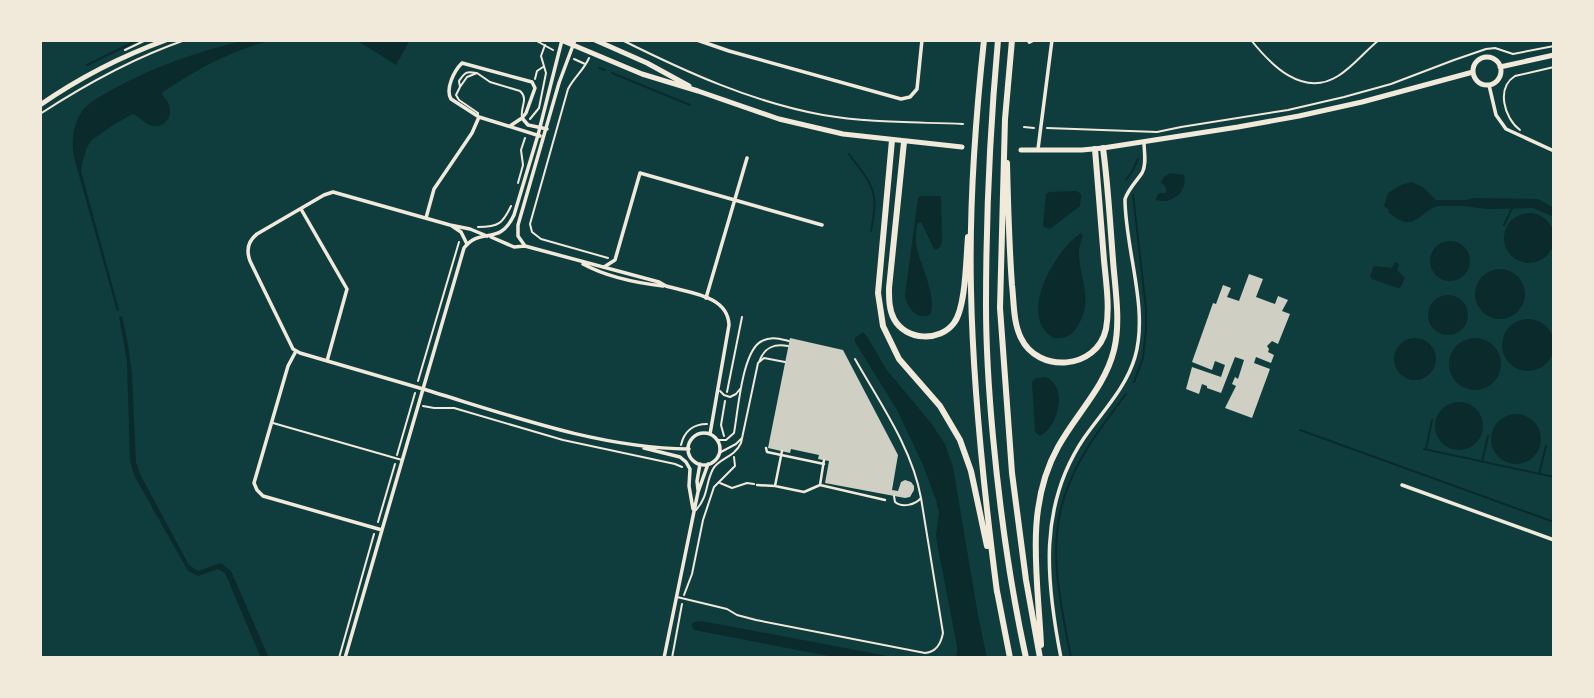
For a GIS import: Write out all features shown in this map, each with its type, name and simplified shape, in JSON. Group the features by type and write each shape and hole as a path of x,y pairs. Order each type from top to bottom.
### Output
{"highway":[{"path":"904,142 889,295 890,311 898,325 910,333 926,337 942,333 954,323 959,314 984,40"},
{"path":"998,40 990,130 985,307 1000,506 1011,586 1026,658"},
{"path":"1012,40 1005,120 1000,308 1012,473 1026,580 1041,658"},
{"path":"1005,120 1011,268 1017,329 1024,344 1032,352 1040,358 1057,363 1070,363 1085,357 1104,336 1106,327 1107,300 1095,149"},
{"path":"892,140 878,293 883,326 899,359 940,406 965,451 1010,658"},
{"path":"1041,658 1035,551 1038,507 1049,466 1069,429 1104,377 1117,334 1103,148"},
{"path":"972,187 971,290 977,413 997,592"}],"main road":[{"path":"40,105 99,70 166,40"},
{"path":"562,40 575,43 642,74 779,119 843,134 962,147"},
{"path":"594,40 647,63 698,91"},
{"path":"1500,67 1554,55"},
{"path":"1488,56 1496,60 1500,67 1499,78 1489,85 1477,81 1473,72 1476,61 1488,56"},
{"path":"1021,150 1095,149 1299,116 1473,72"}],"street":[{"path":"345,658 462,253 467,244 476,238 503,231 514,215 562,40"},
{"path":"697,40 901,99 910,97 917,89 922,40"},
{"path":"1038,151 1052,40"},
{"path":"524,246 518,236 518,225 559,83 575,43"},
{"path":"510,126 522,118 533,96 535,88 532,82 462,63 448,90 451,99 479,117 544,137"},
{"path":"1489,85 1496,115 1506,129 1554,152"},
{"path":"426,218 434,189 472,133 479,117"},
{"path":"522,118 528,125 547,129"},
{"path":"1061,658 1049,579 1050,527 1059,491 1075,452 1124,383 1134,360 1138,340 1138,313 1125,199 1144,168 1144,142"},
{"path":"706,298 747,158"},
{"path":"619,271 615,260 640,173 822,225"},
{"path":"666,286 524,246 514,247 470,229 336,192 324,195 254,236 248,251 250,261 290,345 296,351 526,420 680,457 690,469 689,486 694,512"},
{"path":"301,209 347,289 327,361"},
{"path":"450,225 459,230 467,244"},
{"path":"604,267 615,260"},
{"path":"579,262 634,281 666,286 722,305 729,321 710,434"},
{"path":"296,351 288,366 255,487 263,496 382,530"},
{"path":"710,434 718,440 719,453 715,460 700,464 691,457 688,449 697,435 710,434"},
{"path":"635,445 688,449"},
{"path":"766,448 766,452 824,462 820,485"},
{"path":"775,486 781,453"},
{"path":"698,492 700,464"},
{"path":"664,658 698,492 708,464"},
{"path":"757,485 804,492 820,485 885,500"},
{"path":"1402,485 1554,540"}],"lane":[{"path":"479,117 478,113 457,97 459,82 467,71 477,73 490,82 520,91 525,99 522,118"},
{"path":"718,440 726,440 734,433 745,367 756,344 768,338 789,341"},
{"path":"694,512 703,502 713,468 739,448 762,353 781,344 788,346"},
{"path":"758,363 764,358 785,362"},
{"path":"676,597 756,620 925,653 939,645 943,633 913,467 855,359"},
{"path":"717,389 730,397 741,388"},
{"path":"272,422 402,460"},
{"path":"719,453 743,437"},
{"path":"894,496 895,502 901,505 915,503 920,498"}],"path":[{"path":"40,114 107,73 185,40"},
{"path":"528,125 539,108 546,73 541,56 545,45 535,40"},
{"path":"622,40 719,85 804,111 857,119 962,124"},
{"path":"1027,40 1033,43 1035,40"},
{"path":"1251,40 1284,74 1304,82 1335,78 1379,40"},
{"path":"1024,127 1157,132 1288,110 1344,97 1408,78 1486,49 1495,48 1513,54 1554,46"},
{"path":"591,52 584,68 568,89 530,224 532,232 541,239 615,260"},
{"path":"532,82 537,71 544,66"},
{"path":"1522,131 1508,116 1504,95 1506,85 1518,75 1554,67"},
{"path":"516,191 523,165 521,150 526,132"},
{"path":"470,229 475,226 497,225 512,204"},
{"path":"416,387 463,235"},
{"path":"412,403 426,407 454,408 563,440 679,465 680,457"},
{"path":"680,449 684,435 691,429 699,425 711,425"},
{"path":"720,482 732,488 747,483 757,485"},
{"path":"339,658 376,528"},
{"path":"672,658 683,599"}],"water":[{"path":"246,40 273,40 216,61 163,92 170,110 169,117 162,124 152,126 133,114 92,140 87,147 81,171 119,310 117,311 74,157 77,121 86,107 97,98 145,73 195,54"},
{"path":"356,40 410,40 396,65"},
{"path":"1170,173 1184,175 1184,186 1173,199 1156,200 1159,193 1166,193 1161,182"},
{"path":"1412,182 1424,188 1436,200 1538,199 1554,208 1554,217 1533,208 1438,206 1415,220 1405,222 1397,219 1384,206 1388,193"},
{"path":"1076,191 1081,195 1080,206 1050,229 1044,227 1046,194"},
{"path":"920,196 941,197 940,247 934,249 921,222 917,224 917,249 932,301 930,315 925,316 913,312 905,295"},
{"path":"1529,213 1547,220 1554,238 1547,256 1529,263 1511,256 1504,238 1511,220"},
{"path":"1081,233 1083,236 1079,252 1085,307 1073,333 1054,338 1043,328 1039,315 1039,300 1051,268 1060,254"},
{"path":"1450,241 1458,242 1464,247 1469,253 1469,269 1464,275 1458,280 1450,281 1442,280 1436,275 1431,269 1430,261 1431,253 1436,247 1442,242"},
{"path":"1395,262 1399,264 1397,270 1405,278 1400,288 1370,276 1374,266 1392,268"},
{"path":"1500,269 1518,276 1525,294 1518,312 1500,319 1482,312 1475,294 1482,276"},
{"path":"1448,295 1456,296 1462,301 1467,307 1467,323 1462,329 1456,334 1448,335 1440,334 1434,329 1429,323 1428,315 1429,307 1434,301 1440,296"},
{"path":"122,316 132,374 136,463 141,476 189,565 198,571 221,563 231,571 269,658 261,658 225,573 218,569 198,576 188,571 135,477 130,461 127,361 119,317"},
{"path":"1528,319 1547,326 1554,345 1547,364 1528,371 1509,364 1502,345 1509,326"},
{"path":"863,332 886,369 945,444 953,467 987,658 955,658 957,646 936,535 939,513 936,500 897,410 855,342 855,338"},
{"path":"1415,338 1430,344 1436,359 1430,374 1415,380 1400,374 1394,359 1400,344"},
{"path":"1475,338 1494,345 1501,364 1494,383 1475,390 1456,383 1449,364 1456,345"},
{"path":"1046,377 1053,382 1059,398 1052,425 1040,436 1035,432 1032,382 1036,378"},
{"path":"1459,402 1468,403 1476,409 1482,417 1482,435 1476,443 1468,449 1459,450 1450,449 1442,443 1436,435 1435,426 1436,417 1442,409 1450,403"},
{"path":"1516,414 1534,421 1541,439 1534,457 1516,464 1498,457 1491,439 1498,421"},
{"path":"699,621 898,658 839,658 694,630 692,623"}],"building":[{"path":"1249,274 1263,279 1256,297 1275,304 1278,296 1288,300 1282,311 1290,314 1278,344 1272,341 1267,346 1268,352 1274,355 1271,363 1256,357 1254,363 1270,369 1252,418 1225,408 1236,386 1232,384 1235,377 1238,379 1244,360 1235,357 1221,393 1202,384 1199,394 1186,389 1192,367 1221,377 1225,365 1215,361 1212,370 1192,362 1213,303 1216,304 1223,285 1231,288 1227,297 1239,301"},
{"path":"790,338 843,350 898,455 892,490 898,491 901,482 905,480 911,482 914,490 910,497 825,483 829,461 818,459 819,455 791,449 790,453 768,448"}],"waterway":[{"path":"87,65 138,40"},
{"path":"599,68 605,70"},
{"path":"612,73 690,105"},
{"path":"849,154 873,191 875,205 871,231"},
{"path":"1126,180 1138,159"},
{"path":"1133,195 1146,309 1143,358 1134,382"},
{"path":"1504,225 1512,208"},
{"path":"1071,658 1057,571 1056,549 1062,505 1080,460 1126,394"},
{"path":"1426,449 1432,420"},
{"path":"1300,430 1554,522"},
{"path":"1482,462 1488,436"},
{"path":"1539,474 1546,446"},
{"path":"1424,449 1554,477"}]}
